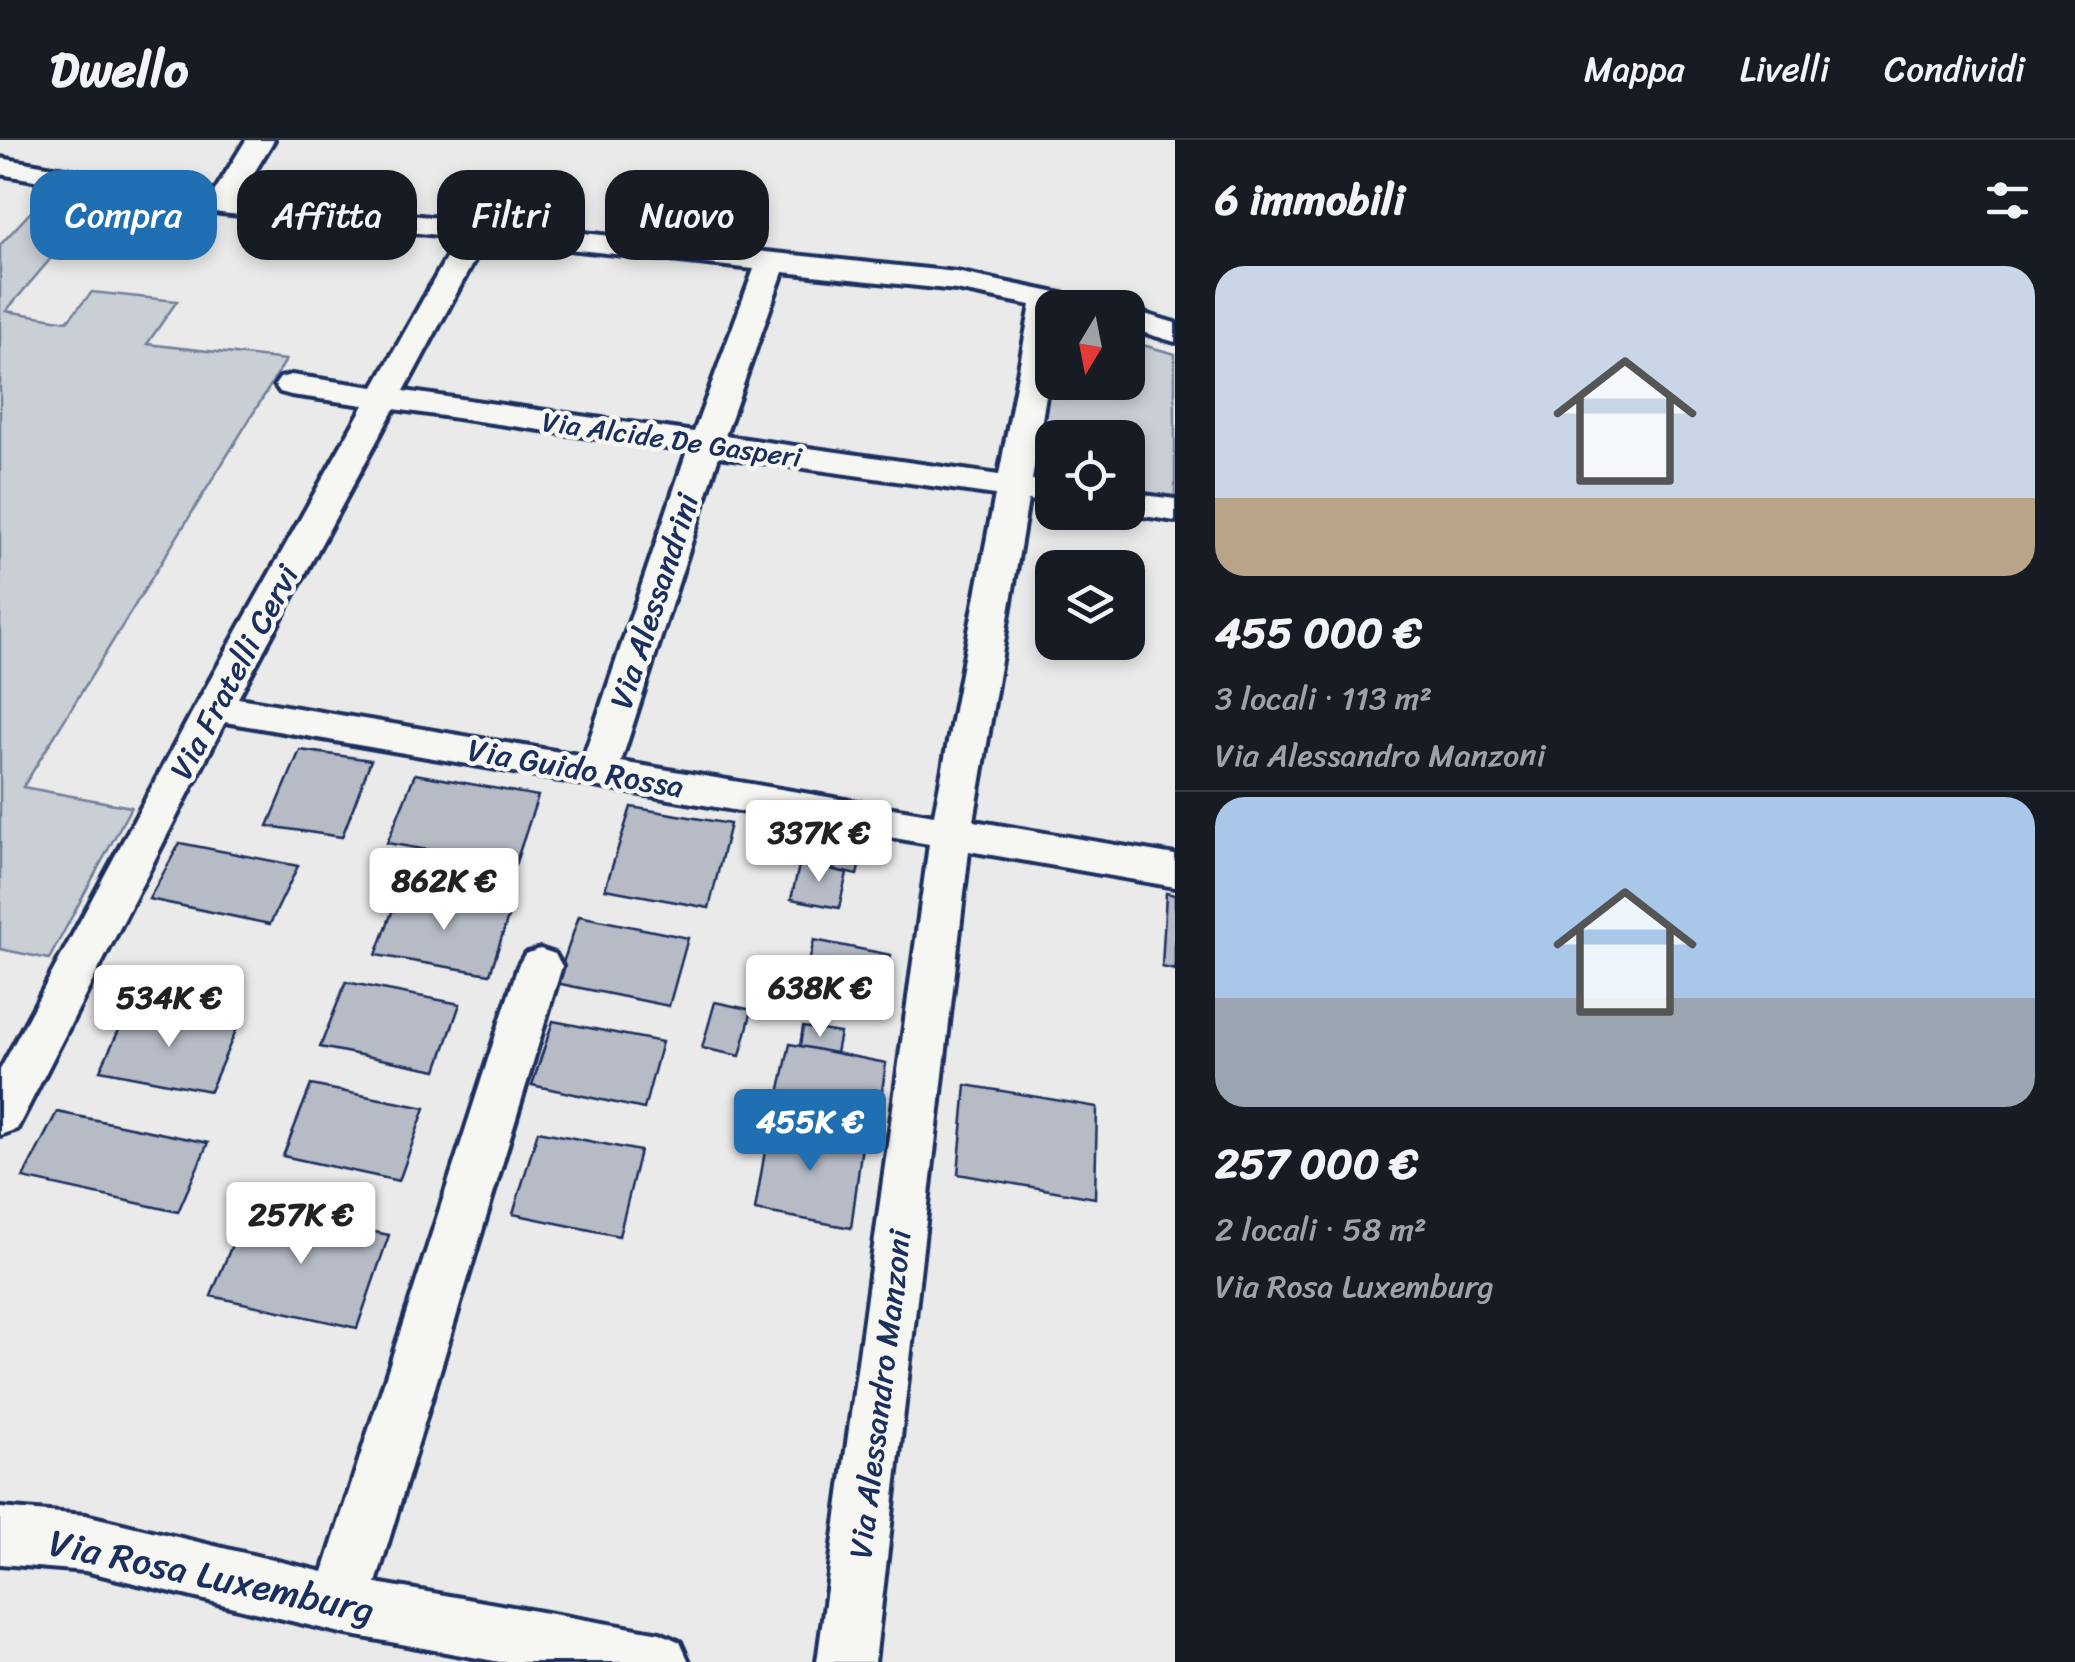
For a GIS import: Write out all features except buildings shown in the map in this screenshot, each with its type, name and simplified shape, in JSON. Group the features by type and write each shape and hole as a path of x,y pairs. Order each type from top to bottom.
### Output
{"street":[{"path":"222,204 260,140"},
{"path":"0,166 222,204 437,230"},
{"path":"585,244 956,281 1035,296"},
{"name":"Via Fratelli Cervi","path":"0,1116 214,707 459,260"},
{"name":"Via Alessandrini","path":"598,772 706,444 772,261"},
{"path":"1145,323 1175,333"},
{"name":"Via Alcide De Gasperi","path":"291,385 1032,490"},
{"name":"Via Alessandro Manzoni","path":"846,1662 952,833 1049,400"},
{"path":"1145,506 1175,510"},
{"name":"Via Guido Rossa","path":"214,707 1175,871"},
{"path":"341,1605 540,966"},
{"name":"Via Rosa Luxemburg","path":"0,1536 85,1543 341,1605 660,1662"}],"shaded area":[{"path":"30,213 30,260 49,260 6,311 67,321 92,292 177,301 147,344 286,360 23,787 131,807 49,959 0,949 0,245"},
{"path":"1145,346 1175,354 1175,510 1145,506 1145,420 1035,420 1035,491 1011,487 1035,363 1035,400 1145,400"}]}
